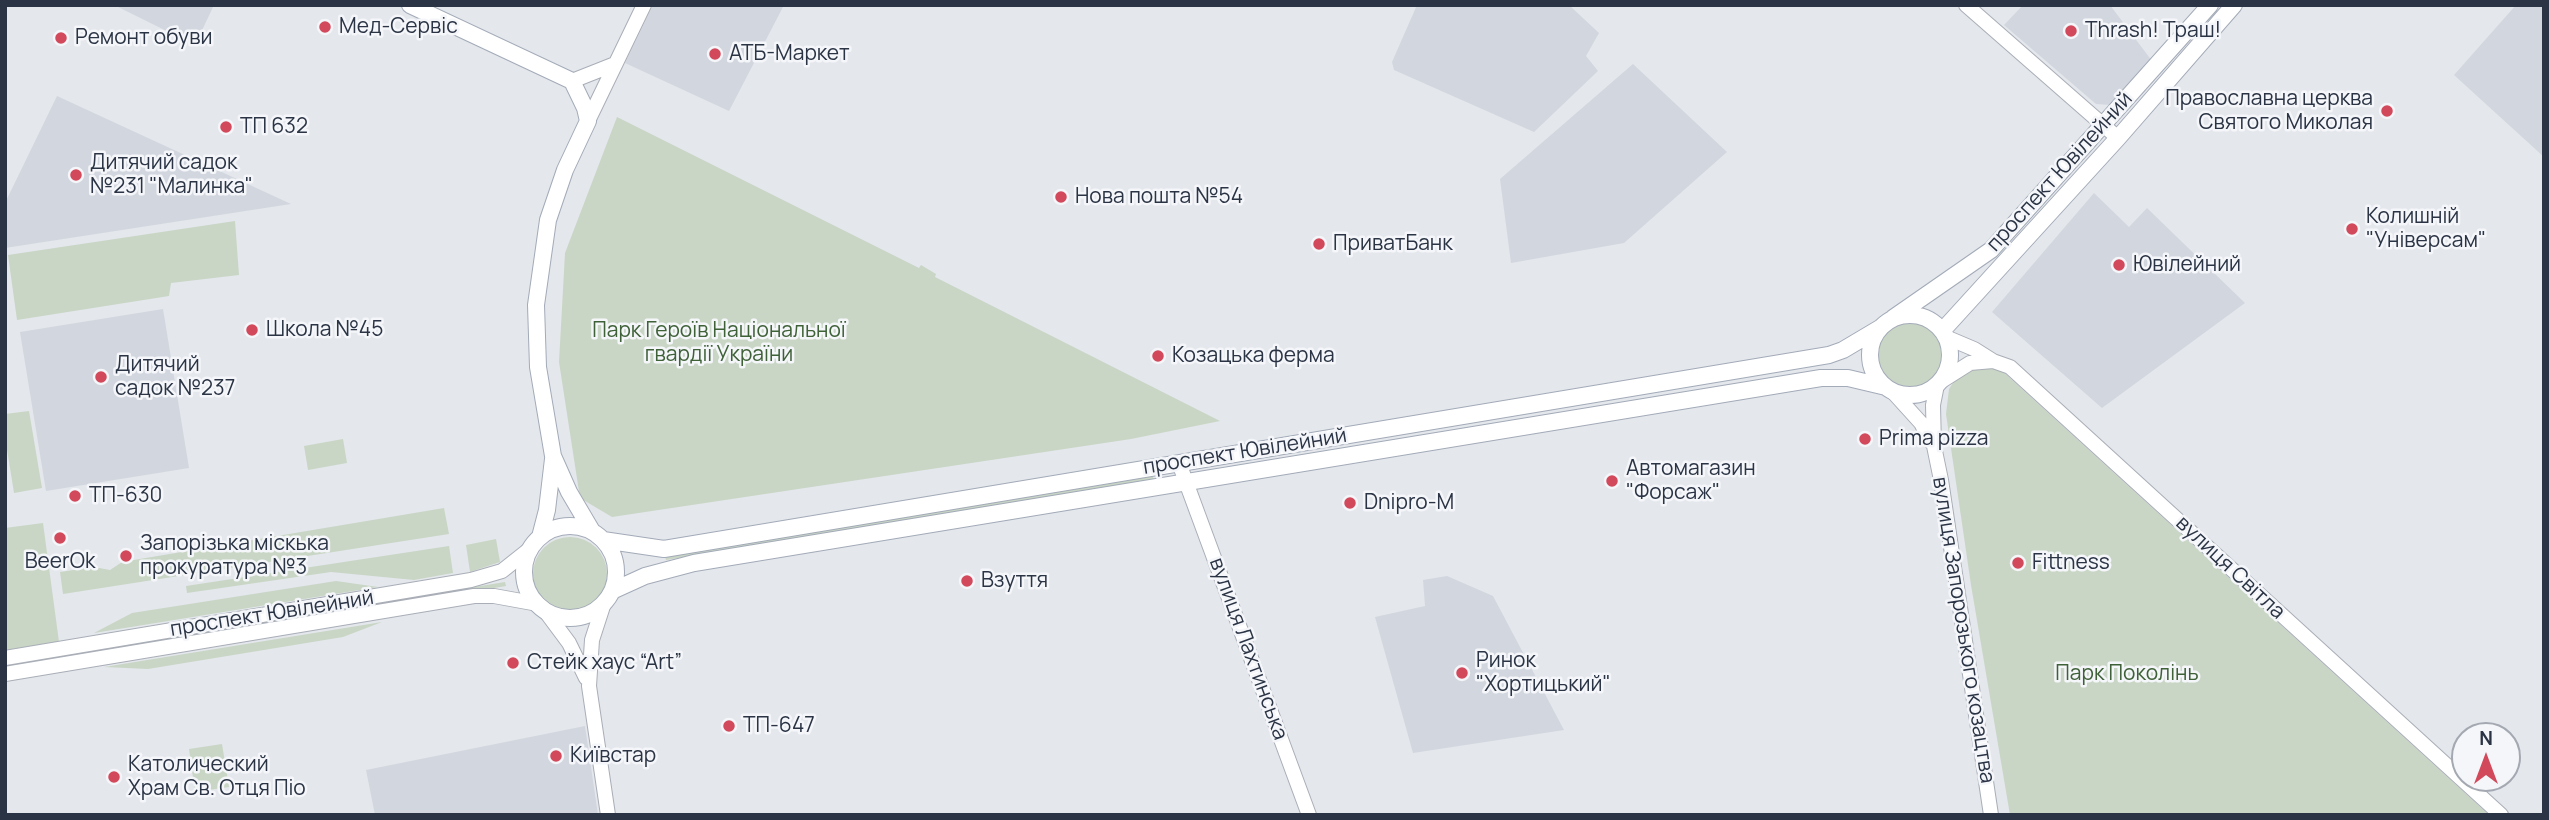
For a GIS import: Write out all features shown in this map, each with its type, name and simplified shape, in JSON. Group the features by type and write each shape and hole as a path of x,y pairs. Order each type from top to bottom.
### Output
{"main road":[{"path":"410,5 572,82 588,121 565,170 548,220 536,305 538,367 553,456 569,492 611,551 615,564 616,578 608,597 593,611 581,616 568,617 540,606 529,592 524,577 525,562 547,510 553,456"},
{"name":"проспект Ювілейний","path":"598,536 664,549 1829,355 1843,350 1886,323 1991,250 2210,5"},
{"name":"проспект Ювілейний","path":"1945,334 2234,5"},
{"path":"1906,314 1920,315 1933,321 1945,334 1951,353 1948,369 1939,384 1923,393 1908,395 1889,389 1877,377 1871,365 1870,352 1873,339 1886,323 1906,314"},
{"name":"проспект Ювілейний","path":"608,597 645,576 694,563 1821,378 1848,378 1889,389"},
{"path":"535,543 552,530 565,526 579,527 598,536"}],"street":[{"path":"588,121 644,5"},
{"path":"1966,5 2118,138"},
{"path":"572,82 615,64"},
{"name":"вулиця Світла","path":"1945,334 1993,361 2010,367 2501,815"},
{"path":"1939,384 1970,363 1993,361"},
{"name":"вулиця Запорозького козацтва","path":"1939,384 1933,405 1934,446 1991,815"},
{"name":"вулиця Запорозького козацтва","path":"1889,389 1922,423 1934,446"},
{"name":"вулиця Лахтинська","path":"1180,463 1309,815"},
{"name":"проспект Ювілейний","path":"5,658 471,580 502,571 535,543"},
{"name":"проспект Ювілейний","path":"5,674 474,596 494,596 540,606"},
{"path":"608,597 592,640 589,686 608,815"},
{"path":"540,606 569,643 589,686"}],"shaded area":[{"path":"114,5 214,5 195,45"},
{"path":"653,5 784,5 729,111 625,63"},
{"path":"1417,5 1569,5 1599,33 1586,56 1598,71 1534,132 1394,70 1392,62"},
{"path":"2023,5 2110,5 2152,61 2111,105 2096,104 2004,25"},
{"path":"2516,5 2544,5 2544,157 2454,75"},
{"path":"1633,64 1727,152 1624,243 1511,263 1500,179"},
{"path":"57,96 291,204 5,248 5,203"},
{"name":"Ювілейний","path":"2094,193 2129,227 2147,208 2245,303 2102,408 1992,312"},
{"name":"Дитячий садок №237","path":"163,309 189,468 46,491 20,332"},
{"name":"Ринок \"Хортицький\"","path":"1447,576 1493,596 1564,730 1413,753 1375,617 1425,606 1423,580"},
{"path":"585,726 598,815 375,815 366,770"}],"green space":[{"name":"Парк Героїв Національної гвардії України","path":"617,117 919,268 921,265 936,274 935,277 1220,421 1131,439 612,517 580,498 559,362 565,253"},
{"path":"235,221 239,275 171,283 169,296 17,320 8,255"},
{"path":"1912,318 1926,321 1938,328 1945,340 1948,354 1945,368 1938,380 1926,387 1912,390 1898,387 1886,380 1879,368 1876,354 1879,340 1886,328 1898,321"},
{"name":"Парк Поколінь","path":"1975,367 2000,369 2451,780 2451,792 2464,792 2489,815 2010,815 1971,585 1946,414 1949,389 1958,375"},
{"path":"29,411 42,488 14,493 5,437 5,414"},
{"path":"343,439 347,463 308,470 304,446"},
{"path":"1152,475 1154,480 666,560 665,556"},
{"path":"444,508 449,534 63,594 60,572 94,567 110,570 122,562"},
{"path":"43,523 59,642 5,650 5,528"},
{"path":"570,537 591,543 601,553 607,574 601,595 591,605 570,611 549,605 539,595 533,574 539,553 549,543"},
{"path":"496,539 500,562 470,572 466,545"},
{"path":"449,546 453,573 414,580 331,572 187,593 186,586"},
{"path":"336,581 378,587 94,633 132,613"},
{"path":"505,582 506,586 5,668 5,663"},
{"path":"382,622 343,637 148,669 104,667"},
{"path":"222,744 229,787 195,792 189,749"}],"place":[{"name":"Мед-Сервіс","path":"325,27"},
{"name":"Thrash! Траш!","path":"2071,31"},
{"name":"Ремонт обуви","path":"61,38"},
{"name":"АТБ-Маркет","path":"715,54"},
{"name":"Православна церква Святого Миколая","path":"2387,111"},
{"name":"ТП 632","path":"226,127"},
{"name":"Дитячий садок №231 \"Малинка\"","path":"76,175"},
{"name":"Нова пошта №54","path":"1061,197"},
{"name":"Колишній \"Універсам\"","path":"2352,229"},
{"name":"ПриватБанк","path":"1319,244"},
{"name":"Ювілейний","path":"2119,265"},
{"name":"Школа №45","path":"252,330"},
{"name":"Козацька ферма","path":"1158,356"},
{"name":"Дитячий садок №237","path":"101,377"},
{"name":"Prima pizza","path":"1865,439"},
{"name":"Автомагазин \"Форсаж\"","path":"1612,481"},
{"name":"ТП-630","path":"75,496"},
{"name":"Dnipro-M","path":"1350,503"},
{"name":"BeerOk","path":"60,538"},
{"name":"Запорізька міскька прокуратура №3","path":"126,556"},
{"name":"Fittness","path":"2018,563"},
{"name":"Взуття","path":"967,581"},
{"name":"Стейк хаус “Art”","path":"513,663"},
{"name":"Ринок \"Хортицький\"","path":"1462,673"},
{"name":"ТП-647","path":"729,726"},
{"name":"Київстар","path":"556,756"},
{"name":"Католический Храм Св. Отця Піо","path":"114,777"}]}
